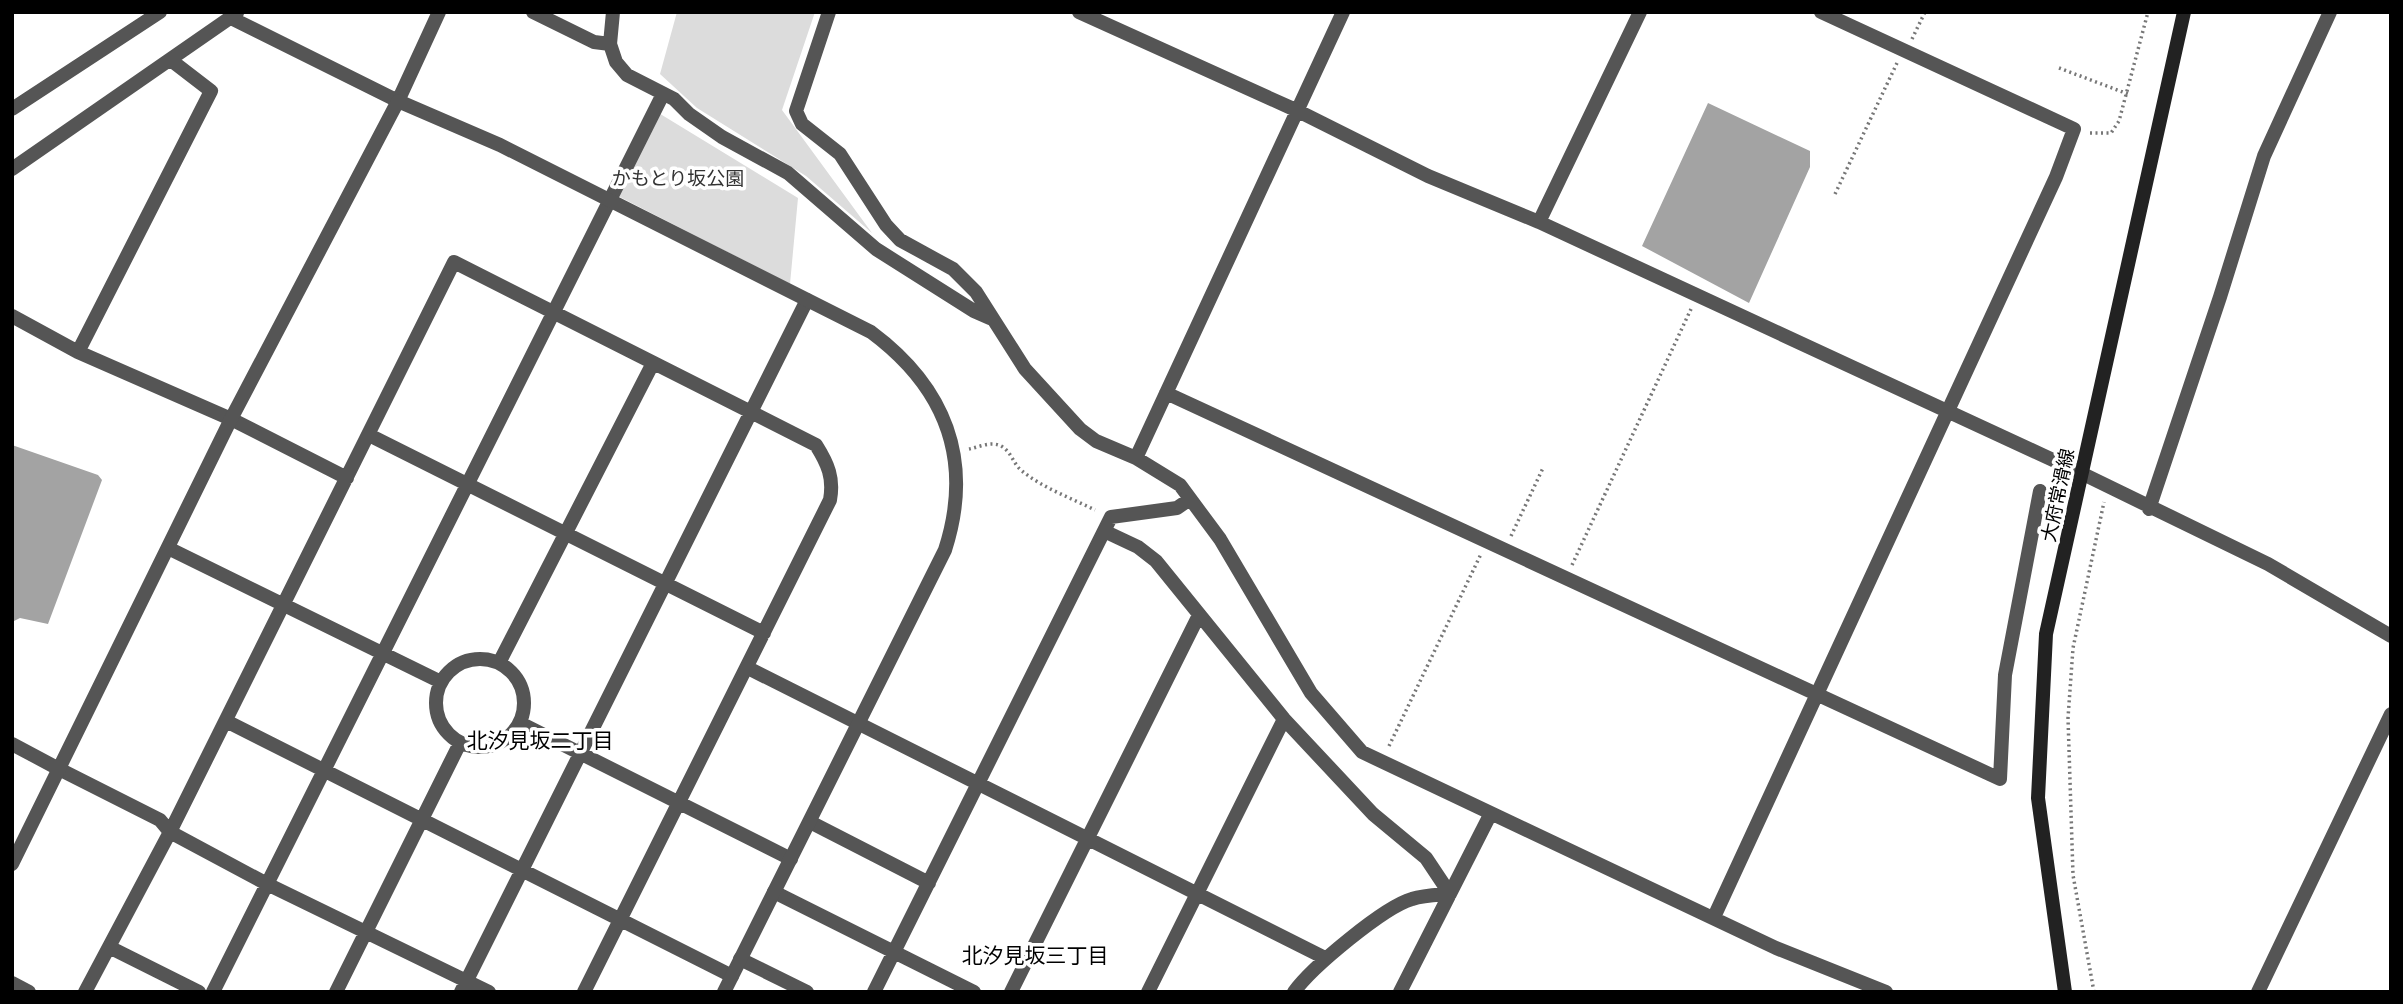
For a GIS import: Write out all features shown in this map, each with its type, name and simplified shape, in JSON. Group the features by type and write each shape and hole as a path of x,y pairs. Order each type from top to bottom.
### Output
{"main road":[{"name":"大府常滑線","path":"2065,992 2038,798 2046,634 2184,12"}],"street":[{"path":"12,109 160,12"},
{"path":"12,864 57,768 170,549 232,419 398,101 439,12"},
{"path":"533,12 594,42 610,44"},
{"path":"613,12 610,44 616,62 627,75 663,93 722,137 788,173 877,249 974,311 990,318"},
{"path":"829,12 800,99 797,117 840,154 900,240 953,269 976,292 990,318 1026,369 1080,429 1096,441 1136,458 1180,485 1220,539 1311,693 1362,752 1381,764 1669,900 1714,917 1776,948 1886,992"},
{"path":"1079,12 1297,111 1428,176 1539,222 2081,473 2149,509 2267,564 2391,636"},
{"path":"1136,458 1343,12"},
{"path":"1539,222 1640,12"},
{"path":"1714,917 2056,177 2074,129 1821,12"},
{"path":"2149,509 2216,309 2263,156 2330,12"},
{"path":"12,169 235,15 398,101 500,145 871,332 897,351 932,394 944,420 953,452 956,498 953,523 944,550 860,723 724,992"},
{"path":"79,352 211,91 172,61"},
{"path":"213,992 663,93"},
{"path":"85,992 170,832 454,262 816,445 830,470 833,485 830,500 748,668 584,992"},
{"path":"463,986 807,300"},
{"path":"12,316 79,352 232,419 348,478"},
{"path":"499,663 653,363"},
{"path":"1166,393 2000,779 2005,675 2040,491"},
{"path":"369,435 764,633"},
{"path":"1107,524 1177,509 1189,499"},
{"path":"1107,524 1156,561 1283,719 1373,814 1426,858 1450,894"},
{"path":"874,992 980,784 1107,524"},
{"path":"170,549 441,682"},
{"path":"1011,992 1199,615"},
{"path":"486,659 499,663 519,682 524,709 520,723 500,742 487,747 460,743 449,734 438,717 436,696 441,682 460,664 486,659"},
{"path":"748,668 1325,958"},
{"path":"2258,992 2391,714"},
{"path":"1148,992 1283,719"},
{"path":"226,721 732,976"},
{"path":"520,723 791,859"},
{"path":"336,992 460,743"},
{"path":"12,744 160,820 170,832 267,884 366,932 463,986 489,992"},
{"path":"1399,992 1490,815"},
{"path":"810,822 929,883"},
{"path":"774,892 974,992"},
{"path":"1294,992 1325,958 1411,899 1450,894"},
{"path":"109,947 199,992"},
{"path":"740,959 807,992"},
{"path":"12,983 29,992"}],"path":[{"path":"1835,194 1925,12"},
{"path":"2074,129 2088,133 2111,133 2119,121 2148,12"},
{"path":"2059,68 2128,94"},
{"path":"1566,580 1696,297"},
{"path":"953,452 993,443 1002,447 1011,454 1019,469 1107,524"},
{"path":"1503,551 1543,468"},
{"path":"2094,992 2073,875 2068,718 2076,635 2109,488"},
{"path":"1381,764 1486,543"}],"green space":[{"path":"677,12 815,12 782,110 872,233 806,176 697,108 660,74"},
{"name":"かもとり坂公園","path":"657,112 798,198 790,284 618,196"}],"shaded area":[{"path":"1708,103 1810,151 1810,167 1749,303 1642,246"},
{"path":"12,445 98,475 102,480 48,624 20,618 12,622"}],"district":[{"name":"北汐見坂二丁目","path":"540,739"},
{"name":"北汐見坂三丁目","path":"1035,954"}]}
